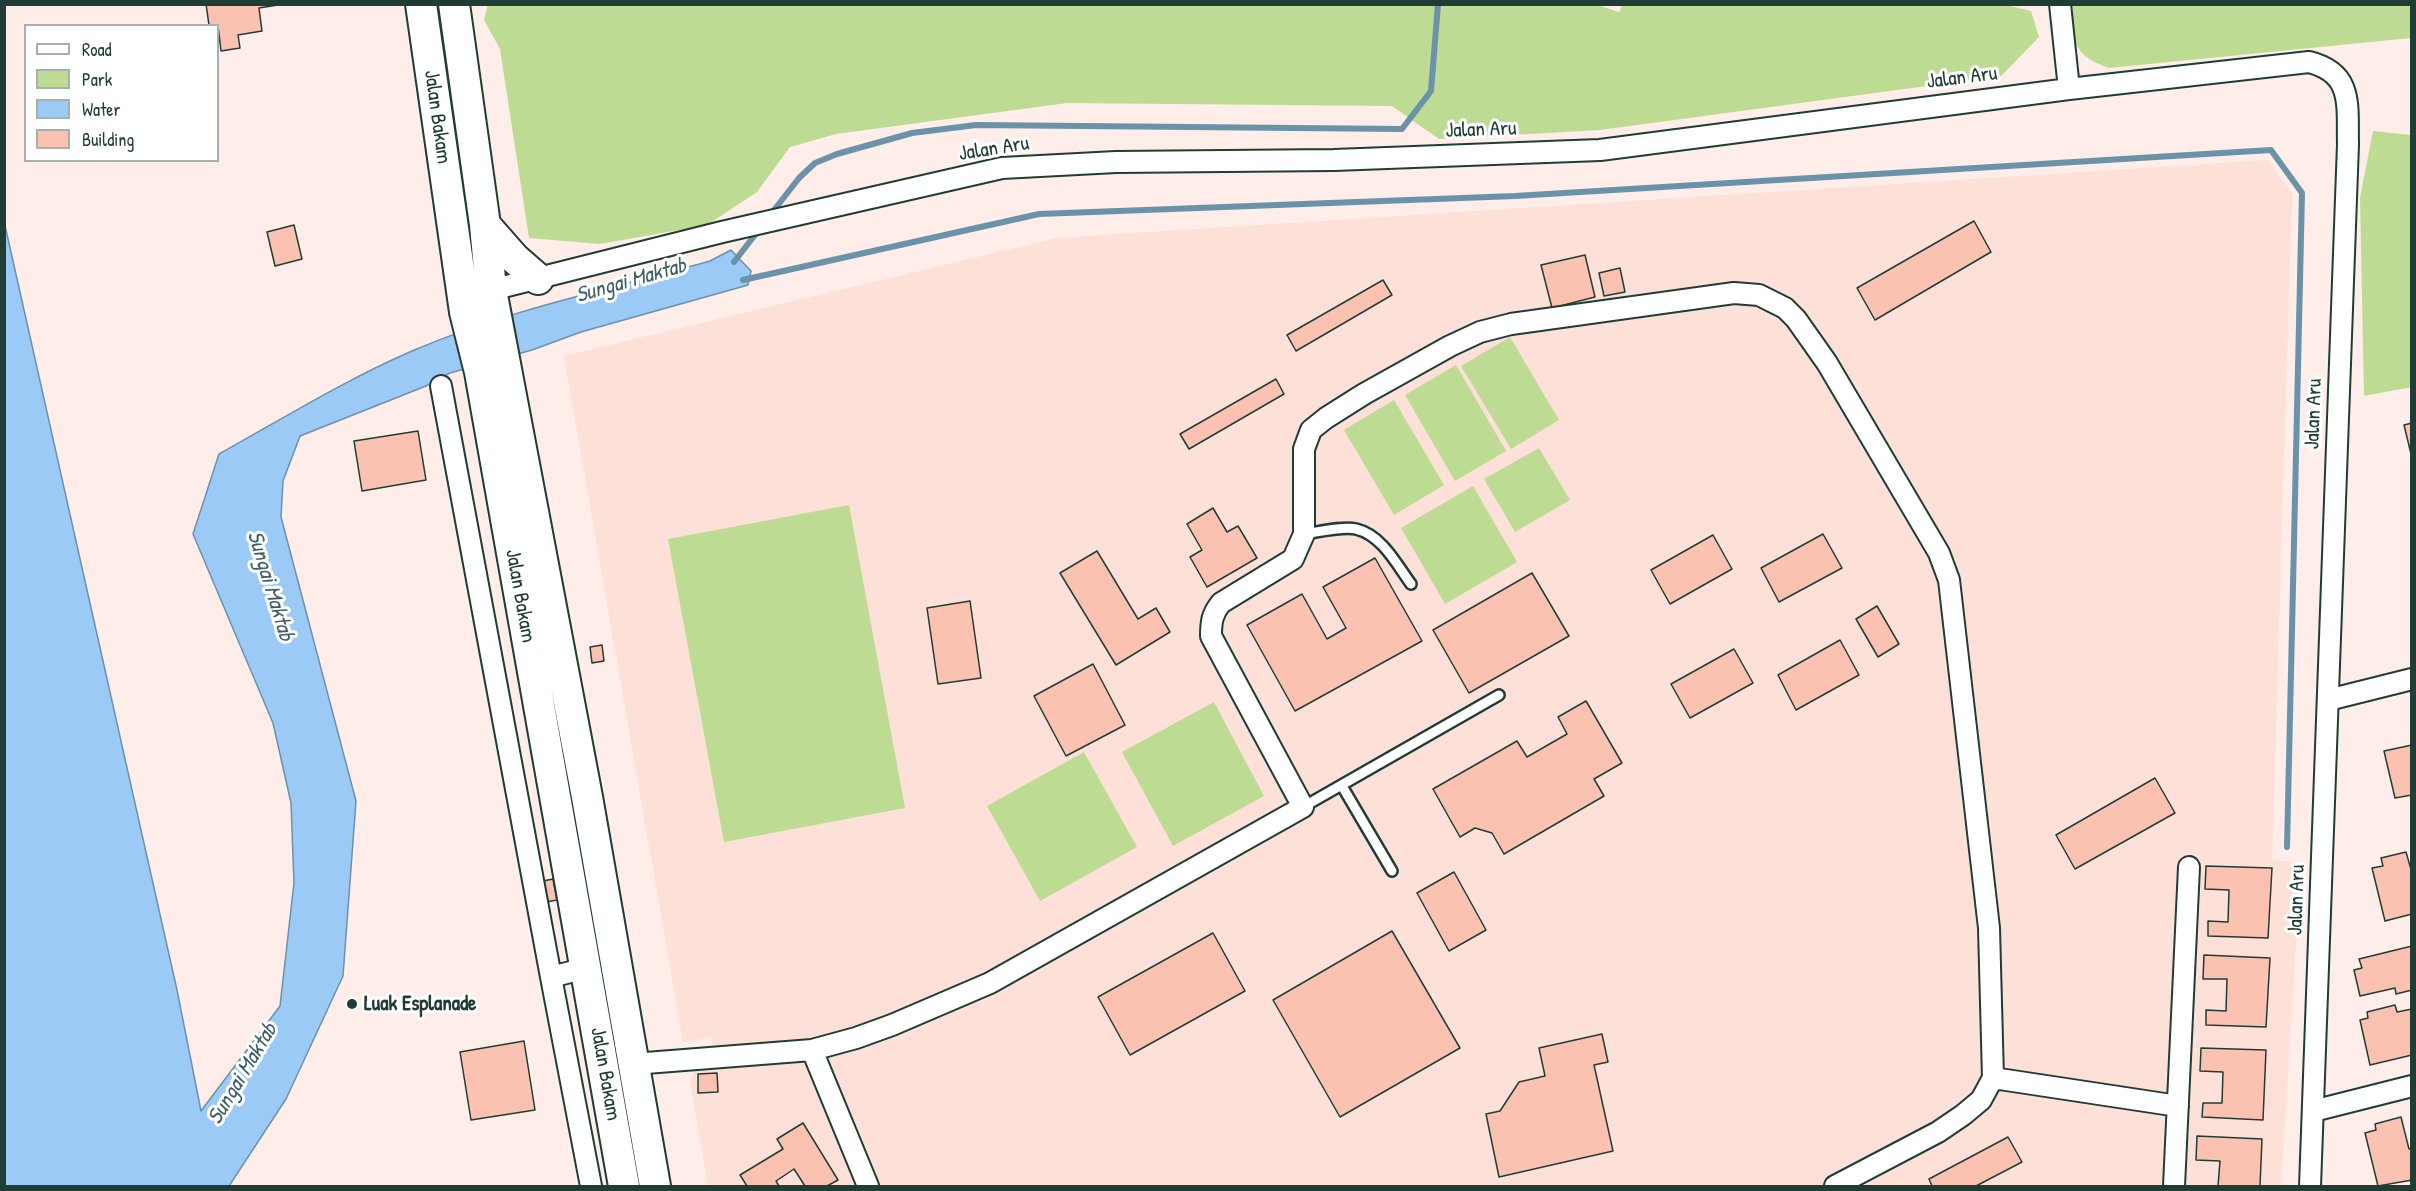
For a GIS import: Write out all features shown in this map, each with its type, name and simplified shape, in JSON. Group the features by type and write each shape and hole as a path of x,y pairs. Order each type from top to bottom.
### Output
{"main road":[{"name":"Jalan Bakam","path":"421,4 466,319 493,368 587,797 655,1186"},
{"name":"Jalan Bakam","path":"454,4 485,225 492,295 493,368 586,968 624,1186"},
{"path":"485,225 514,258 538,279"},
{"path":"594,1009 605,1023 620,1055 633,1064"}],"street":[{"path":"2060,4 2068,89"},
{"name":"Jalan Aru","path":"492,295 538,279 722,232 1002,168 1116,162 1334,160 1600,150 2068,89 2308,62 2322,65 2332,71 2341,81 2347,97 2348,144 2310,1186"},
{"path":"633,1064 812,1050 892,1025 990,983 1303,807 1211,636 1214,612 1221,603 1293,559 1304,534 1304,449 1311,430 1364,394 1480,332 1511,324 1734,293 1759,296 1785,308 1796,319 1827,363 1939,553 1949,580 1989,928 1993,1078 1981,1100 1938,1132 1835,1186"},
{"path":"441,386 591,1186"},
{"path":"2328,699 2412,679"},
{"path":"2174,1186 2189,867"},
{"path":"551,977 586,968"},
{"path":"812,1050 868,1186"},
{"path":"1993,1078 2178,1106"},
{"path":"2313,1111 2412,1086"},
{"path":"579,1120 611,1113"}],"lane":[{"path":"1304,534 1354,528 1369,534 1385,548 1411,584"},
{"path":"1303,807 1499,695"},
{"path":"1342,786 1392,871"}],"shaded area":[{"path":"2268,160 2292,193 2272,860 2301,863 2281,1186 708,1186 690,1082 695,1070 715,1067 711,1037 683,1042 564,356 1057,238"}],"green space":[{"path":"488,4 1594,4 1619,12 1623,4 2002,4 2031,11 2039,37 2001,76 1600,130 1439,139 1392,106 1067,103 836,134 790,147 757,192 707,225 600,244 529,238 500,49 484,20"},
{"path":"2072,5 2406,5 2411,7 2411,38 2109,68 2087,57 2077,45"},
{"path":"2373,131 2411,135 2412,387 2364,396 2360,198"},
{"path":"1510,337 1559,420 1511,449 1461,366"},
{"path":"1456,365 1506,451 1455,481 1405,395"},
{"path":"1394,400 1444,485 1394,515 1344,430"},
{"path":"1539,448 1570,500 1515,532 1484,479"},
{"path":"1473,486 1517,562 1445,604 1401,528"},
{"path":"849,505 905,808 724,842 668,539"},
{"path":"1214,702 1264,796 1173,846 1122,752"},
{"path":"1084,752 1137,847 1040,901 987,806"}],"water":[{"name":"Sungai Maktab","path":"4,221 177,990 201,1111 280,1006 294,883 291,803 273,723 193,534 219,454 362,374 412,351 485,324 559,301 710,261 731,250 751,271 748,285 581,332 532,350 450,373 426,386 300,436 283,481 281,517 356,801 343,976 286,1099 229,1186 5,1186"}],"building":[{"path":"206,4 284,4 259,8 262,31 238,35 240,48 221,51 219,24 209,24"},
{"path":"1974,221 1991,252 1875,320 1857,288"},
{"path":"294,225 302,259 275,266 267,232"},
{"path":"1585,255 1595,297 1552,308 1541,265"},
{"path":"1620,268 1625,292 1604,296 1599,273"},
{"path":"1383,280 1392,295 1296,351 1287,335"},
{"path":"1276,379 1284,394 1189,449 1180,434"},
{"path":"2412,423 2412,458 2404,425"},
{"path":"418,431 426,480 362,491 354,441"},
{"path":"1213,508 1227,532 1238,526 1257,558 1207,587 1190,557 1202,550 1187,524"},
{"path":"1823,534 1842,568 1779,602 1761,568"},
{"path":"1713,535 1732,569 1670,604 1651,570"},
{"path":"1097,551 1138,619 1156,608 1170,632 1116,665 1060,573"},
{"path":"1375,558 1422,641 1295,711 1247,625 1302,594 1327,639 1346,628 1323,587"},
{"path":"1532,573 1569,636 1469,693 1433,630"},
{"path":"970,601 981,678 938,684 927,608"},
{"path":"1877,606 1899,644 1878,657 1856,619"},
{"path":"1840,640 1859,675 1796,710 1778,675"},
{"path":"602,645 604,661 592,663 590,647"},
{"path":"1734,649 1753,683 1690,718 1671,684"},
{"path":"1093,664 1125,725 1066,756 1034,696"},
{"path":"1586,701 1622,763 1594,779 1604,796 1504,854 1492,833 1475,828 1460,837 1433,789 1517,741 1527,757 1567,734 1558,717"},
{"path":"2412,745 2412,795 2395,798 2384,751"},
{"path":"2155,778 2175,813 2075,869 2056,835"},
{"path":"2406,852 2412,873 2412,914 2385,921 2372,868 2383,866 2381,858"},
{"path":"2206,866 2272,868 2268,938 2208,936 2208,921 2228,922 2229,890 2205,889"},
{"path":"1454,872 1486,930 1449,951 1417,893"},
{"path":"553,879 557,900 546,902 543,881"},
{"path":"1392,931 1460,1048 1340,1117 1273,1000"},
{"path":"1213,933 1245,991 1130,1055 1098,997"},
{"path":"2412,946 2412,990 2396,994 2395,988 2360,996 2354,970 2362,968 2359,959"},
{"path":"2204,955 2270,958 2266,1027 2206,1025 2206,1010 2226,1011 2227,979 2203,979"},
{"path":"2395,1005 2397,1012 2412,1009 2412,1055 2370,1065 2360,1020 2368,1018 2367,1012"},
{"path":"1602,1034 1608,1062 1594,1065 1613,1151 1499,1177 1486,1114 1500,1111 1519,1082 1545,1076 1539,1048"},
{"path":"524,1041 535,1110 471,1120 460,1052"},
{"path":"2201,1048 2266,1050 2263,1120 2202,1117 2203,1103 2222,1103 2223,1072 2200,1071"},
{"path":"717,1073 718,1092 698,1093 698,1074"},
{"path":"2401,1117 2409,1149 2412,1149 2412,1180 2378,1186 2365,1133 2376,1130 2375,1124"},
{"path":"803,1123 838,1180 827,1186 805,1186 794,1169 776,1181 779,1186 747,1186 740,1175 783,1149 777,1139"},
{"path":"2197,1136 2262,1139 2260,1186 2218,1186 2220,1161 2196,1160"},
{"path":"2008,1137 2022,1162 1976,1186 1932,1186 1929,1179"}],"waterway":[{"path":"771,214 799,178 815,163 837,154 912,133 976,125 1402,129 1431,91 1438,4"},
{"path":"743,280 1039,214 1515,196 2271,150 2302,193 2287,847"},
{"path":"734,262 761,227"}],"place":[{"name":"Luak Esplanade","path":"352,1004"}]}
